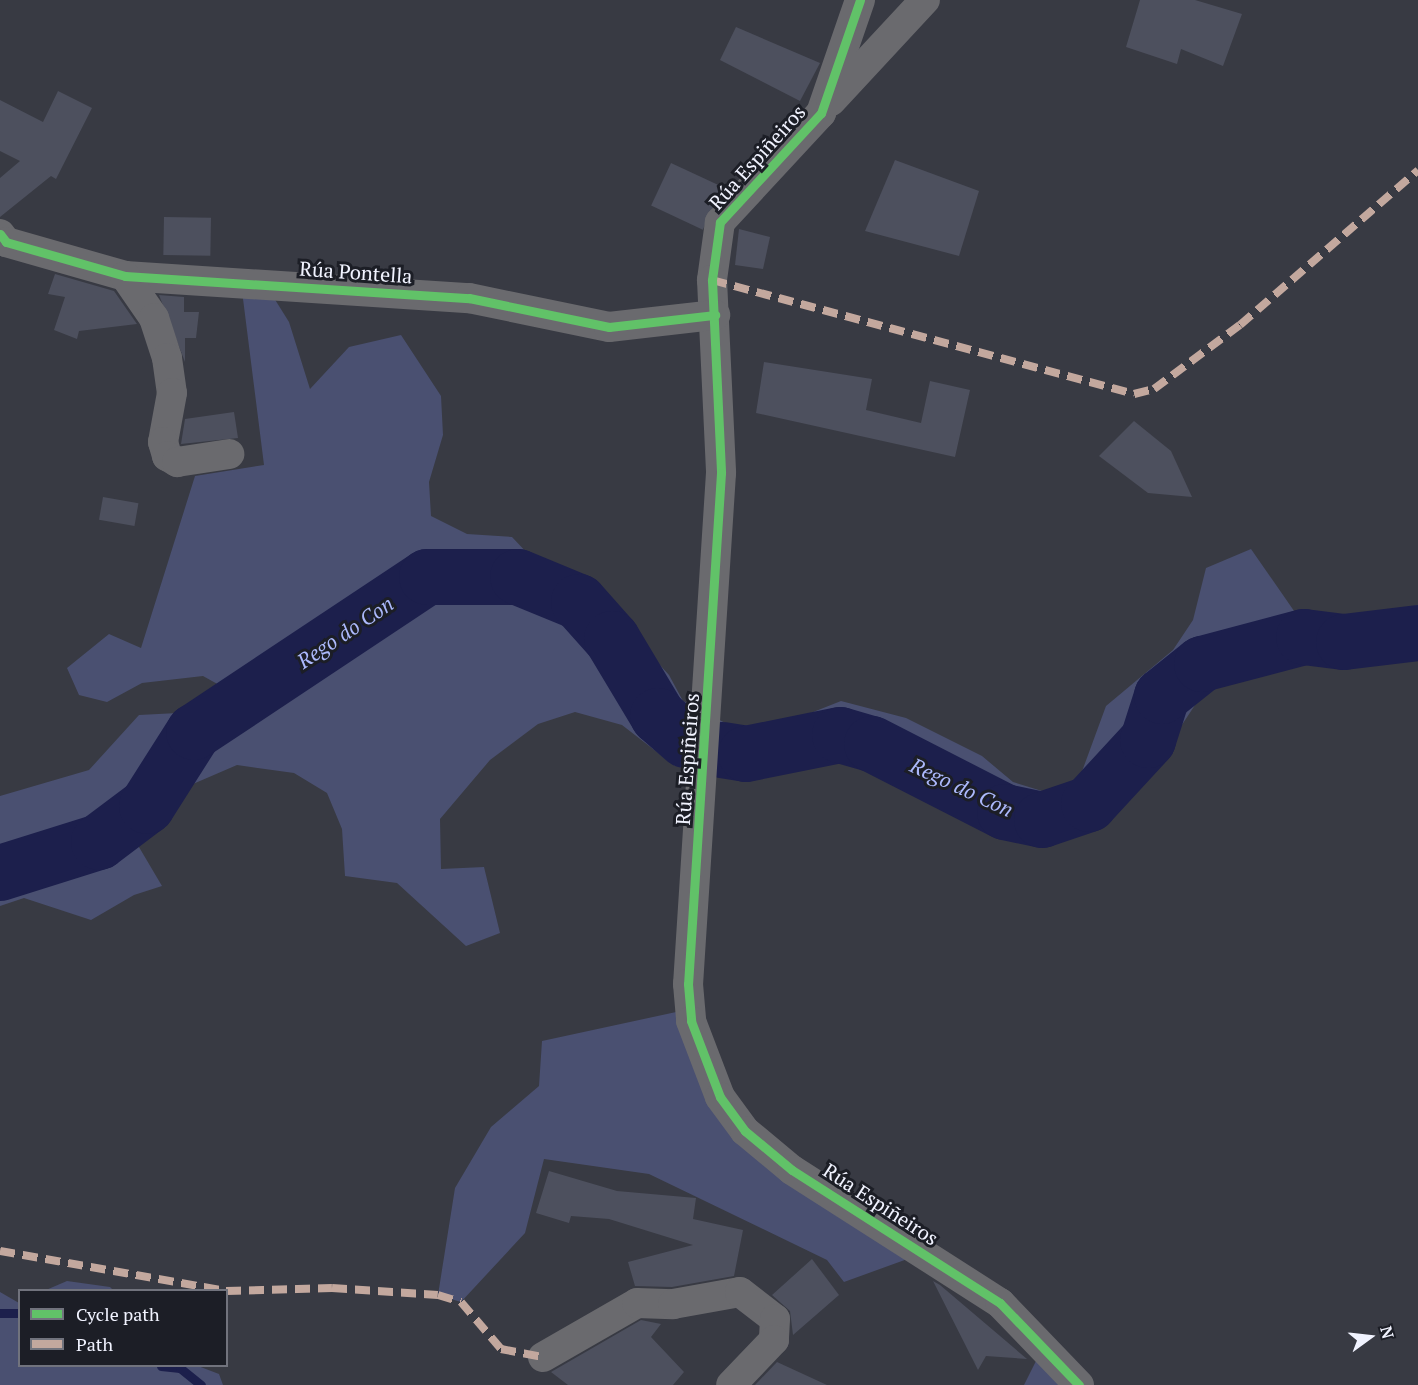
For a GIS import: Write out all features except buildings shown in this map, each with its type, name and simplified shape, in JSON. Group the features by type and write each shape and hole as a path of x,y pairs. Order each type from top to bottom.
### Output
{"street":[{"name":"Rúa Espiñeiros","path":"821,113 860,0"},
{"name":"Rúa Espiñeiros","path":"925,0 720,222 712,280 721,473 688,984 700,1050 720,1097 745,1131 792,1170 1000,1303 1079,1385"},
{"name":"Rúa Pontella","path":"2,242 125,276 469,298 609,327 715,315"},
{"path":"125,276 153,318 167,358 172,393 163,442 167,456 177,462 229,454"},
{"path":"543,1357 637,1303 673,1304 740,1292 775,1319 774,1340 740,1383"}],"shaded area":[{"path":"241,283 269,290 289,322 310,389 349,347 401,335 441,396 443,435 429,482 431,516 467,534 512,537 549,576 596,595 669,675 683,701 733,727 793,720 841,701 906,718 982,756 1013,782 1042,791 1077,785 1106,706 1173,650 1193,620 1206,568 1251,549 1301,621 1364,620 1418,605 1418,654 1242,668 1199,699 1160,758 1094,819 1023,832 858,753 746,771 675,766 622,725 575,712 538,724 490,760 440,819 441,869 484,867 500,933 466,946 397,883 345,876 342,829 327,793 294,773 237,765 186,787 136,842 162,886 134,895 91,920 24,898 0,906 0,796 89,770 139,715 197,712 221,686 203,676 142,683 107,702 79,695 67,668 109,634 141,648 195,476 264,465"},
{"path":"690,1009 720,1097 924,1253 844,1282 827,1260 649,1174 544,1159 525,1233 461,1302 438,1295 455,1188 491,1127 539,1086 542,1041"},
{"path":"67,1281 112,1289 48,1289"},
{"path":"0,1292 18,1302 18,1367 201,1367 219,1374 223,1385 0,1385"},
{"path":"1036,1361 1079,1385 1024,1385"}],"waterway":[{"name":"Rego do Con","path":"0,873 99,842 147,806 194,732 427,577 518,577 579,602 612,639 658,716 686,740"},
{"name":"Rego do Con","path":"722,750 746,754 840,735 872,744 1005,812 1042,820 1089,804 1148,740 1162,696 1202,664 1304,637 1344,642 1418,633"},
{"path":"0,1313 18,1313"},
{"path":"170,1367 180,1368 201,1385"}],"marked path":[{"path":"712,280 1134,394 1154,389 1240,325 1418,170"},
{"path":"0,1251 216,1289"},
{"path":"228,1291 332,1288 438,1295 461,1302 501,1349 543,1357"}],"cycle path":[{"path":"860,0 821,113 720,222 712,280 721,473 688,984 691,1021 720,1097 745,1131 792,1170 1000,1303 1079,1385"},
{"path":"0,234 6,242 125,276 469,298 609,327 715,315"}]}
